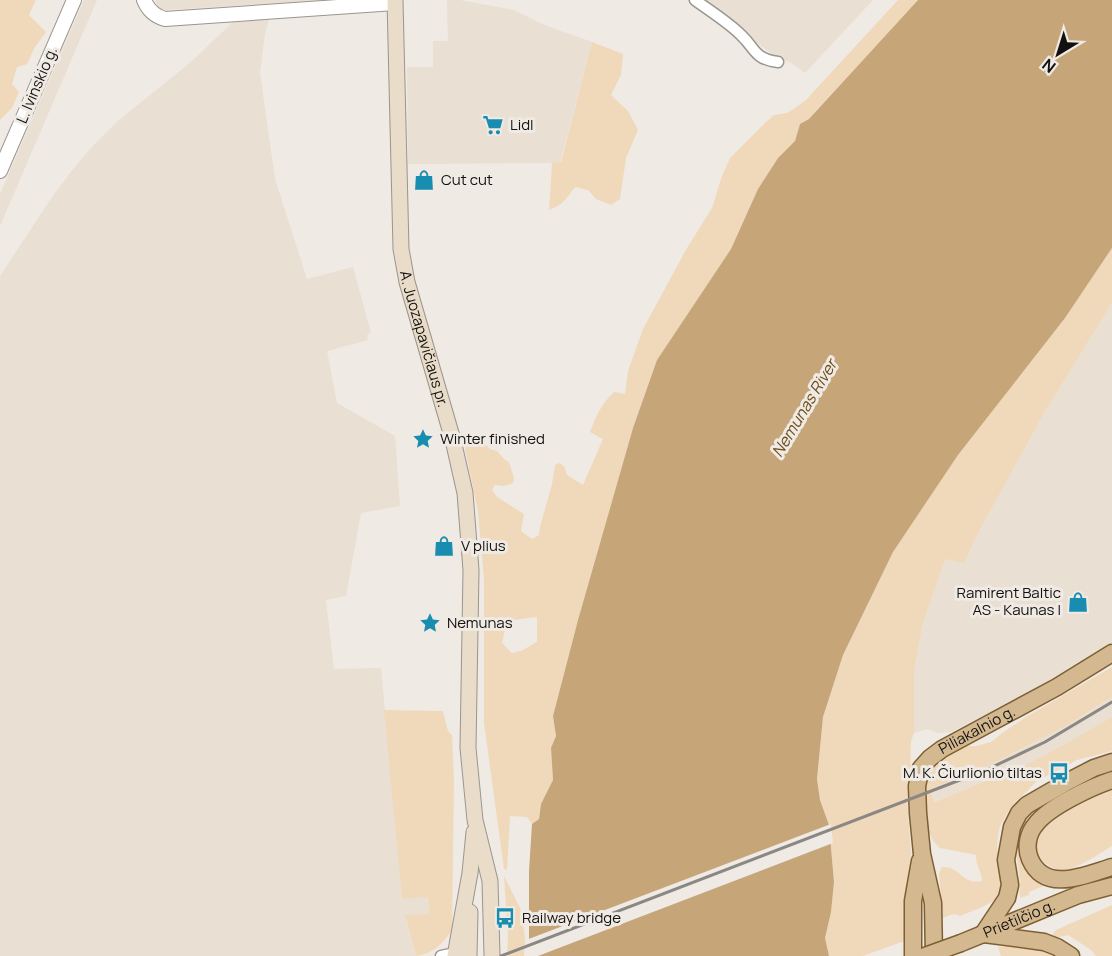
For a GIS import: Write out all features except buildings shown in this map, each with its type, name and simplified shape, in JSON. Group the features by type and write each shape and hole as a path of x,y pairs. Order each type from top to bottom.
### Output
{"main road":[{"name":"A. Juozapavičiaus pr.","path":"395,2 401,249 406,282 456,451 465,493 471,570 468,748 475,820 489,881 492,956"},
{"name":"Piliakalnio g.","path":"922,854 917,786 921,768 930,758 949,745 1057,687 1112,653"},
{"path":"1071,956 1044,942 983,934 1007,898 1010,885 1006,860 1012,827 1019,813 1027,805 1065,783 1094,768 1112,762"},
{"path":"1112,780 1068,801 1037,822 1031,830 1027,852 1036,870 1049,878 1063,880 1112,867"},
{"name":"A. Juozapavičiaus pr.","path":"455,955 470,873 475,820"},
{"path":"913,956 913,901 922,854"},
{"path":"922,854 933,903 934,956"},
{"name":"Prietilčio g.","path":"1078,895 1112,867"},
{"name":"Prietilčio g.","path":"925,956 1078,895 1112,886"}],"street":[{"name":"L. Ivinskio g.","path":"0,171 74,0"},
{"path":"144,0 151,12 165,19 395,2"},
{"path":"695,0 742,35 755,53 766,61 778,62"}],"shaded area":[{"path":"0,0 36,0 29,15 46,32 35,47 27,64 17,67 12,84 19,92 12,108 0,120"},
{"path":"84,0 97,0 0,226 0,194"},
{"path":"155,0 329,0 165,10 158,8"},
{"path":"447,0 460,0 514,10 542,24 592,42 560,163 408,164 407,67 433,67 433,41 448,41"},
{"path":"698,0 873,0 805,73 790,62 779,59"},
{"path":"898,0 918,0 809,119 800,124 795,141 778,158 758,189 731,249 657,360 633,428 553,716 556,736 551,748 553,780 541,804 539,819 532,824 527,817 510,816 507,870 504,869 484,723 484,580 478,512 465,449 467,444 481,440 509,462 514,478 513,483 504,486 495,485 492,490 497,497 524,514 521,531 532,539 539,535 555,465 559,463 564,466 567,475 583,485 603,439 590,432 610,396 614,392 625,394 628,371 643,329 687,248 712,208 730,158 774,115 787,113 806,100","holes":["537,617 537,642 512,653 502,643 507,621"]},
{"path":"270,17 265,33 260,73 275,179 307,279 353,267 371,333 367,335 368,340 327,351 337,403 395,436 400,506 361,513 346,596 326,600 334,669 381,668 402,899 428,896 429,914 405,916 416,956 0,956 0,276 71,172 118,121 191,62 235,20"},
{"path":"592,42 623,54 621,75 611,95 628,111 638,130 626,158 620,199 611,205 596,199 588,190 575,187 561,204 549,210 552,163 561,162"},
{"path":"1112,248 1112,303 1043,415 964,563 945,559 923,623 914,671 914,733 911,741 910,794 907,796 911,854 906,889 907,940 863,956 829,956 825,938 834,882 829,825 820,800 817,778 823,717 843,655 893,552 958,455 1065,318"},
{"path":"1112,303 1112,642 1044,685 951,732 938,733 927,729 914,733 914,671 923,623 945,558 964,562 1043,415"},
{"path":"1112,667 1112,697 1064,727 986,767 930,789 934,802 1027,764 1112,717 1112,751 1077,760 1037,781 1011,807 1000,826 998,836 997,846 1003,881 1000,882 997,897 960,916 953,914 943,918 939,874 942,867 953,869 975,882 982,881 976,855 940,848 933,841 929,832 923,808 924,785 931,766 961,746 976,746 991,742 1026,717"},
{"path":"1112,697 1112,717 1095,728 1027,764 933,802 930,789 986,767 1064,727"},
{"path":"384,710 443,711 448,731 452,735 454,781 452,930 437,948 416,956 405,915 429,914 428,897 402,899"},
{"path":"1112,768 1112,773 1074,790 1037,811 1025,824 1019,842 1025,867 1035,878 1046,885 1020,898 1015,845 1019,828 1026,815 1035,807 1073,786"},
{"path":"1112,788 1112,846 1086,862 1065,870 1058,870 1045,863 1043,865 1036,853 1035,841 1040,831 1049,821 1075,804"},
{"path":"504,876 522,912 524,956 507,956"},
{"path":"1112,905 1112,956 1096,956 1091,950 1068,935 1056,938 1052,935 1056,930"},
{"path":"1025,946 1059,956 1001,956 998,947"}],"water":[{"name":"Nemunas River","path":"918,0 1112,0 1112,248 1065,318 958,455 893,552 843,655 823,717 817,779 820,800 829,825 834,882 825,938 829,956 529,956 529,871 532,824 539,819 541,804 553,780 551,748 556,736 553,716 633,428 657,360 731,249 758,189 778,158 795,141 800,124 809,119"}],"pier":[{"path":"831,824 833,843 538,956 526,956 526,940"}],"railway":[{"path":"501,956 986,770 1045,742 1112,702"}],"place":[{"name":"Lidl","path":"493,125"},
{"name":"Cut cut","path":"424,180"},
{"name":"Winter finished","path":"423,439"},
{"name":"V plius","path":"444,546"},
{"name":"Ramirent Baltic AS - Kaunas I","path":"1078,602"},
{"name":"Nemunas","path":"430,623"},
{"name":"M. K. Čiurlionio tiltas","path":"1059,773"},
{"name":"Railway bridge","path":"505,918"}]}
